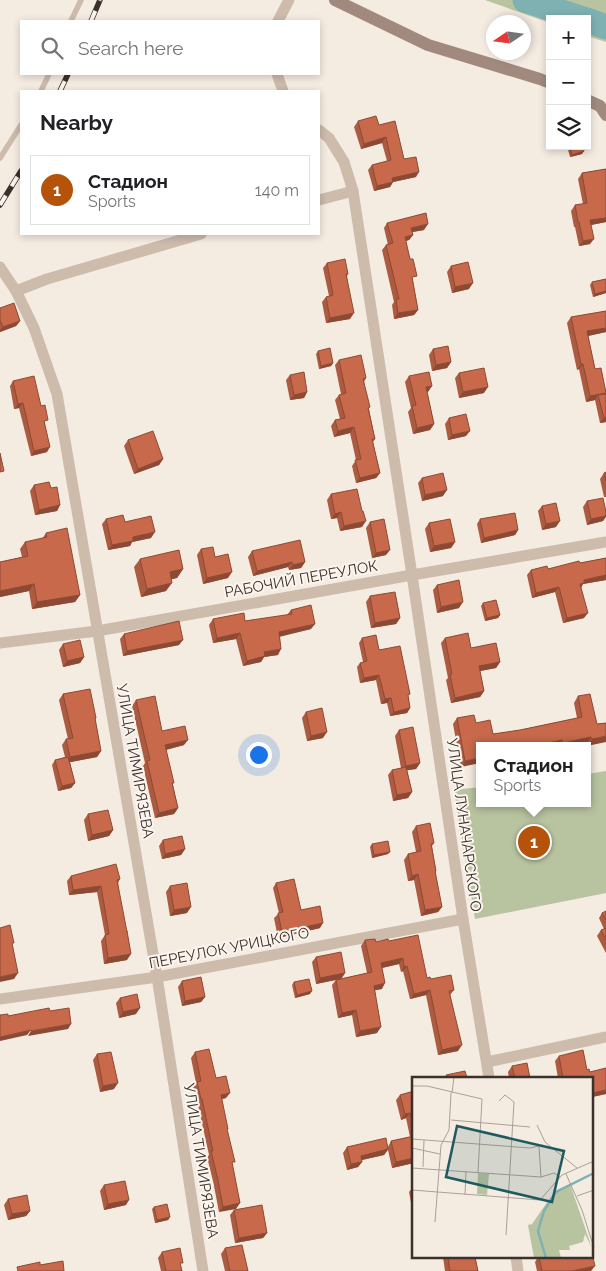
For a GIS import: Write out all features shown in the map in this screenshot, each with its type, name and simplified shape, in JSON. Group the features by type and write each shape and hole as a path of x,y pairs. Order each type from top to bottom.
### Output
{"main road":[{"path":"336,0 428,45 546,81"},
{"path":"591,102 600,106 606,115"}],"street":[{"path":"279,20 289,0"},
{"path":"277,75 283,90"},
{"name":"УЛИЦА ЛУНАЧАРСКОГО","path":"320,131 329,138 344,162 353,190 462,919 489,1077"},
{"path":"320,200 353,190"},
{"path":"16,291 47,279 198,235"},
{"name":"УЛИЦА ТИМИРЯЗЕВА","path":"0,267 16,291 34,328 57,394 157,977 203,1271"},
{"name":"РАБОЧИЙ ПЕРЕУЛОК","path":"0,643 98,631 606,542"},
{"name":"ПЕРЕУЛОК УРИЦКОГО","path":"0,999 157,977 462,919"},
{"path":"487,1062 606,1037"},
{"path":"516,1258 518,1271"}],"lane":[{"path":"72,20 81,0"},
{"path":"41,90 49,75"},
{"path":"0,158 20,127"}],"green space":[{"path":"485,0 606,0 606,42 591,37 591,15 546,15 546,22"},
{"path":"606,771 606,893 475,919 454,790 476,787 476,807 591,807 591,774"}],"building":[{"path":"376,116 379,125 395,121 404,159 416,157 419,172 392,178 393,182 377,186 372,165 391,160 386,137 364,144 358,121"},
{"path":"571,150 584,150 584,151 572,155"},
{"path":"606,169 606,218 590,220 594,239 583,241 575,205 587,203 582,173"},
{"path":"426,213 428,224 411,228 413,235 405,237 410,259 413,259 417,276 412,277 418,310 398,313 396,299 399,299 386,245 393,243 387,223"},
{"path":"345,259 354,313 330,318 326,297 333,295 327,263"},
{"path":"468,262 473,283 455,287 451,266"},
{"path":"606,279 606,291 595,294 592,282"},
{"path":"14,303 20,321 3,327 0,320 0,308"},
{"path":"606,311 606,328 587,331 595,369 601,368 606,393 590,396 571,317"},
{"path":"448,346 451,362 436,365 433,349"},
{"path":"330,348 333,363 321,366 318,351"},
{"path":"361,355 366,378 363,379 375,439 372,439 380,473 360,478 355,460 361,459 354,427 338,431 335,420 345,418 339,395 346,393 339,360"},
{"path":"484,368 488,387 463,392 459,373"},
{"path":"304,372 307,392 294,395 290,375"},
{"path":"429,372 432,386 426,387 434,424 417,428 412,406 416,405 409,376"},
{"path":"34,376 41,406 45,405 48,420 44,421 50,447 34,451 23,403 18,404 13,381"},
{"path":"606,394 606,417 604,418 598,395"},
{"path":"466,414 470,431 452,435 449,418"},
{"path":"153,431 163,459 138,469 128,440"},
{"path":"0,453 4,471 0,472"},
{"path":"443,473 447,490 425,495 422,478"},
{"path":"49,482 51,488 57,487 60,505 39,510 34,485"},
{"path":"357,489 366,521 344,526 341,512 335,514 331,494"},
{"path":"603,498 606,516 591,519 587,501"},
{"path":"556,503 560,521 546,524 542,506"},
{"path":"515,513 518,530 484,538 480,519"},
{"path":"123,515 125,522 151,516 155,532 133,537 133,541 112,545 106,519"},
{"path":"384,519 390,550 376,553 370,522"},
{"path":"450,519 455,542 434,546 429,523"},
{"path":"67,528 80,595 37,602 34,584 0,591 0,562 28,556 25,542 47,537 46,533"},
{"path":"300,540 305,562 293,565 292,562 257,571 252,551"},
{"path":"213,547 215,557 228,554 232,572 207,578 201,549"},
{"path":"179,550 183,569 170,572 172,583 147,589 140,559"},
{"path":"606,558 606,575 584,580 584,583 580,584 588,613 567,618 559,587 536,593 531,570 547,566 548,569 579,561 580,563"},
{"path":"459,580 463,602 441,607 437,585"},
{"path":"395,592 400,618 375,623 370,596"},
{"path":"496,600 500,615 487,618 483,603"},
{"path":"311,605 315,624 279,632 281,649 264,652 265,656 247,661 240,633 217,638 213,619 244,613 245,621 292,614 291,610"},
{"path":"179,621 183,640 127,651 124,634"},
{"path":"468,633 471,648 496,643 500,662 479,666 484,691 455,698 445,638"},
{"path":"376,635 379,650 400,646 410,694 408,695 410,708 394,712 391,698 385,699 379,675 364,678 360,663 367,661 362,638"},
{"path":"80,640 84,657 67,661 63,644"},
{"path":"90,689 101,751 70,757 66,739 73,738 63,694"},
{"path":"590,694 597,724 606,723 606,736 568,742 563,742 562,740 553,742 476,742 476,759 465,761 457,718 474,715 476,723 490,720 493,734 520,730 582,717 578,696"},
{"path":"155,696 162,731 185,726 188,740 165,745 178,808 159,813 147,761 150,760 136,700"},
{"path":"322,708 327,732 311,736 306,712"},
{"path":"413,727 420,763 406,766 399,730"},
{"path":"68,757 75,783 62,786 55,760"},
{"path":"406,767 412,792 397,795 392,770"},
{"path":"108,810 113,830 92,835 88,814"},
{"path":"430,823 434,843 431,844 442,907 425,910 418,874 412,876 408,854 421,851 416,826"},
{"path":"182,836 185,849 165,854 163,840"},
{"path":"388,841 390,852 374,855 372,844"},
{"path":"116,864 120,879 117,880 131,954 108,958 105,935 109,934 101,886 73,890 71,876"},
{"path":"294,879 301,910 320,906 323,923 282,932 278,913 283,912 276,883"},
{"path":"187,883 191,907 174,910 170,886"},
{"path":"606,911 606,920 602,913"},
{"path":"10,925 18,973 0,977 0,928"},
{"path":"606,928 606,940 601,930"},
{"path":"418,935 427,978 451,975 454,990 449,991 462,1045 442,1050 430,990 414,994 407,966 404,967 403,958 381,963 385,983 374,986 381,1027 360,1031 356,1010 342,1013 336,980 372,972 365,940 375,939 376,942 388,939 389,941"},
{"path":"341,952 345,973 320,978 316,957"},
{"path":"201,977 205,997 185,1001 182,981"},
{"path":"309,979 312,991 297,995 294,982"},
{"path":"137,994 140,1008 123,1012 120,998"},
{"path":"49,1008 50,1011 69,1008 71,1024 0,1037 0,1015 8,1014 8,1016"},
{"path":"209,1049 216,1078 226,1076 230,1093 221,1095 235,1162 232,1162 240,1203 223,1207 211,1151 213,1151 197,1082 201,1081 195,1052"},
{"path":"583,1050 587,1070 589,1069 590,1072 606,1068 606,1090 594,1093 594,1077 563,1077 559,1056"},
{"path":"111,1052 118,1083 103,1086 97,1054"},
{"path":"527,1063 530,1077 515,1077 512,1066"},
{"path":"465,1071 467,1077 447,1077 446,1075"},
{"path":"412,1092 412,1121 410,1113 405,1114 400,1095"},
{"path":"412,1136 412,1158 396,1162 391,1141"},
{"path":"386,1138 388,1149 361,1156 362,1162 351,1164 347,1147"},
{"path":"125,1181 129,1200 108,1204 104,1185"},
{"path":"27,1195 30,1211 12,1214 8,1199"},
{"path":"167,1204 170,1217 157,1220 154,1207"},
{"path":"262,1205 267,1233 239,1238 234,1210"},
{"path":"242,1245 248,1271 230,1271 225,1248"},
{"path":"180,1248 183,1263 180,1263 182,1271 166,1271 162,1252"},
{"path":"448,1258 475,1258 478,1271 450,1271"},
{"path":"539,1258 593,1258 595,1266 572,1271 542,1271"},
{"path":"63,1261 64,1271 18,1271 17,1267 40,1262 40,1265"}],"waterway":[{"path":"525,0 571,15"},
{"path":"591,21 606,27"}],"railway":[{"path":"91,20 100,0"},
{"path":"60,90 68,75"},
{"path":"0,205 20,173"}],"place":[{"name":"Стадион","path":"534,842"}]}
